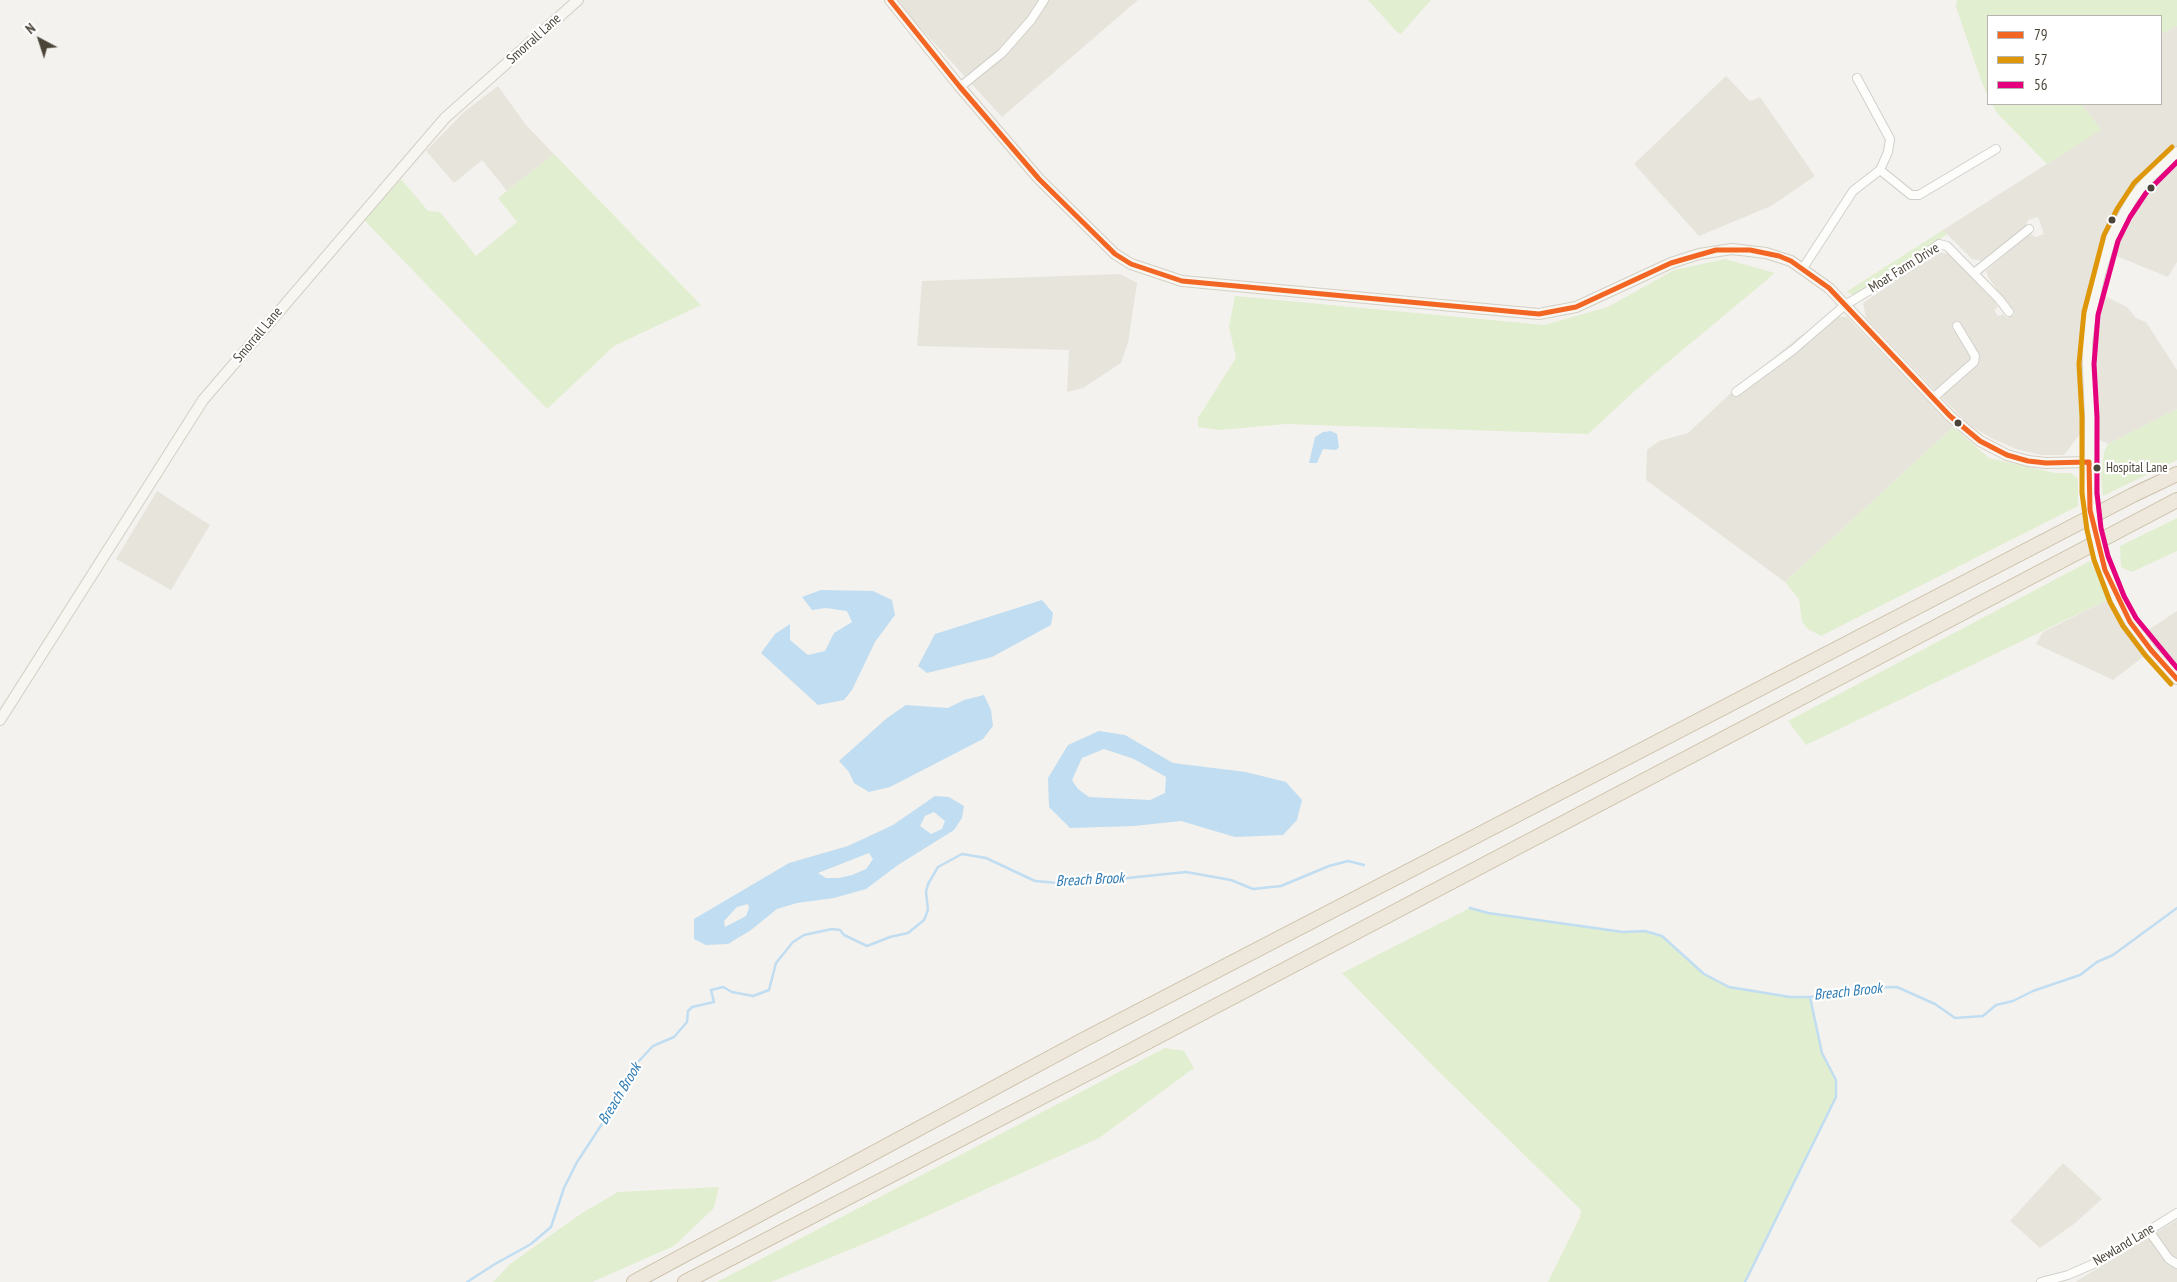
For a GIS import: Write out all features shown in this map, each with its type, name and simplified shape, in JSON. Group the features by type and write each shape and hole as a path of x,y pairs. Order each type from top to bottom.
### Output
{"highway":[{"path":"634,1282 1085,1039 2133,495 2177,474"},
{"path":"685,1282 1096,1069 2177,500"}],"street":[{"name":"Smorrall Lane","path":"0,720 203,400 445,118 578,0"},
{"path":"890,0 960,87 1040,179 1115,254 1131,264 1182,281 1539,314 1576,307 1671,263 1716,250 1732,249 1766,253 1791,261 1830,288 1964,429 1993,449 2028,461 2046,463 2089,462"},
{"path":"960,87 1002,53 1031,20 1044,0"},
{"path":"1803,268 1852,191 1880,170 1890,139 1857,78"},
{"path":"1880,170 1911,195 1919,196 1996,148"},
{"path":"2177,152 2150,176 2132,199 2117,226 2104,260 2090,314 2087,343 2090,417 2089,493 2094,529 2101,558 2113,590 2140,636 2177,679"},
{"path":"2009,312 1974,273 2029,229"},
{"name":"Moat Farm Drive","path":"1846,305 1912,265 1939,244 1947,246 1974,273"},
{"path":"1736,392 1793,350 1846,305"},
{"path":"1933,398 1974,362 1975,356 1957,326"},
{"name":"Newland Lane","path":"2041,1282 2068,1276 2100,1261 2177,1213"},
{"path":"2149,1231 2169,1259 2177,1264"}],"shaded area":[{"path":"898,0 1138,0 1002,117 914,21"},
{"path":"2177,26 2177,262 2168,277 2099,249 2090,281 2082,339 2080,434 2064,455 2041,455 2016,449 1991,438 1971,426 1952,408 1866,318 1863,303 1939,252 1949,254 1994,301 1998,307 1994,310 1998,316 2003,314 2007,318 2015,314 1988,277 1986,271 2030,234 2036,237 2044,234 2038,217 2028,220 2026,226 1982,261 1972,259 1943,230 2100,130 2083,105 2162,105 2162,34"},
{"path":"1726,76 1750,101 1760,97 1815,176 1771,206 1699,236 1634,164"},
{"path":"498,86 526,125 554,154 507,191 482,160 454,183 426,151 464,112"},
{"path":"1120,274 1137,283 1128,343 1121,363 1083,388 1067,392 1069,350 917,346 922,281"},
{"path":"2105,296 2127,307 2136,318 2146,322 2177,370 2177,409 2108,444 2100,440 2095,384 2095,334"},
{"path":"1836,316 1847,317 1953,427 1785,582 1646,480 1647,450 1659,441 1688,433 1732,392 1800,336"},
{"path":"157,491 210,525 171,590 116,559"},
{"path":"2109,599 2119,617 2147,654 2113,680 2036,644 2043,632"},
{"path":"2177,611 2177,664 2147,631"},
{"path":"2063,1163 2102,1199 2074,1224 2040,1248 2010,1221"},
{"path":"2177,1220 2177,1282 2075,1282"}],"green space":[{"path":"1368,0 1431,0 1401,34"},
{"path":"1957,0 2177,0 2177,26 2162,34 2162,15 1987,15 1987,94 1956,7"},
{"path":"1993,105 2083,105 2101,130 2047,164 1997,113"},
{"path":"554,154 701,305 614,346 547,409 364,220 401,179 428,211 440,212 476,256 517,222 498,198"},
{"path":"1943,230 1947,234 1919,255 1854,295 1846,292"},
{"path":"1725,259 1775,273 1650,377 1588,434 1286,424 1220,430 1198,427 1198,418 1236,358 1229,327 1235,296 1544,325 1608,307 1674,270"},
{"path":"2177,409 2177,460 2103,496 2101,475 2104,452 2108,444"},
{"path":"1953,427 1989,458 2055,473 2071,473 2078,479 2078,506 1821,636 1808,629 1802,622 1799,599 1785,582"},
{"path":"2177,518 2177,551 2132,572 2121,567 2120,546"},
{"path":"2090,561 2109,599 1806,745 1788,721"},
{"path":"1470,908 1488,913 1623,932 1645,931 1662,936 1704,974 1729,987 1790,997 1810,997 1822,1053 1836,1080 1836,1097 1745,1282 1548,1282 1580,1217 1581,1210 1432,1065 1342,973"},
{"path":"1165,1048 1184,1051 1194,1068 1099,1138 878,1238 771,1282 717,1282"},
{"path":"719,1187 714,1208 674,1246 592,1282 493,1282 510,1264 582,1213 618,1192"}],"water":[{"path":"1331,431 1337,434 1339,447 1336,450 1323,449 1317,463 1309,463 1315,437 1323,432"},
{"path":"821,590 873,591 892,600 895,615 875,642 852,690 844,700 818,705 761,653 775,634 790,624 790,640 808,655 825,651 834,633 852,622 847,611 826,608 812,610 802,597"},
{"path":"1042,600 1053,613 1051,625 992,657 927,673 918,666 935,634"},
{"path":"984,695 991,710 993,726 983,739 890,787 869,792 854,783 849,772 839,761 887,718 906,705 948,708 964,700"},
{"path":"1099,731 1125,735 1173,763 1246,772 1286,782 1302,800 1297,820 1283,835 1235,837 1181,821 1134,826 1070,828 1049,807 1048,778 1068,745","holes":["1104,749 1134,759 1166,777 1165,793 1150,800 1089,797 1078,789 1072,780 1082,758"]},
{"path":"935,796 949,797 964,806 962,818 954,830 898,865 866,889 834,898 797,903 777,909 751,930 728,944 706,945 694,939 694,919 789,863 848,846 893,825","holes":["934,812 945,821 942,829 931,834 920,826 925,816","869,853 873,859 866,869 852,875 826,878 818,873","748,904 749,908 746,916 725,927 724,921 737,907"]}],"waterway":[{"name":"Breach Brook","path":"467,1282 531,1244 551,1227 564,1188 577,1162 629,1083 637,1063 653,1046 674,1037 687,1022 688,1011 692,1007 714,1002 711,990 723,987 732,992 753,996 769,990 776,963 793,942 804,935 832,929 840,930 844,935 867,946 890,937 908,933 924,920 928,910 926,892 928,884 938,867 962,854 986,858 1035,881 1069,884 1186,872 1231,880 1253,889 1281,886 1329,866 1348,861 1364,865"},
{"name":"Breach Brook","path":"1470,908 1488,913 1623,932 1645,931 1662,936 1704,974 1729,987 1790,997 1810,997 1860,988 1897,987 1935,1004 1955,1018 1983,1016 1996,1005 2013,1001 2033,991 2080,975 2097,962 2113,955 2177,908"},
{"path":"1745,1282 1836,1097 1836,1080 1822,1053 1810,997"}],"transit line":[{"name":"79","path":"890,0 960,87 1039,179 1115,254 1131,264 1182,281 1539,314 1576,307 1671,263 1716,250 1750,250 1779,256 1791,261 1829,288 1950,416 1980,441 2007,455 2028,461 2046,463 2089,462 2090,510 2105,570 2130,622 2151,650 2177,679"},
{"name":"57","path":"2171,684 2145,655 2123,626 2110,602 2094,560 2087,530 2082,493 2082,417 2079,364 2084,312 2104,235 2117,209 2134,183 2172,147"},
{"name":"56","path":"2177,162 2146,193 2130,217 2118,241 2098,315 2094,364 2097,417 2097,493 2101,528 2108,556 2124,596 2136,618 2177,668"}],"place":[{"name":"Hospital Lane","path":"2097,468"}]}
